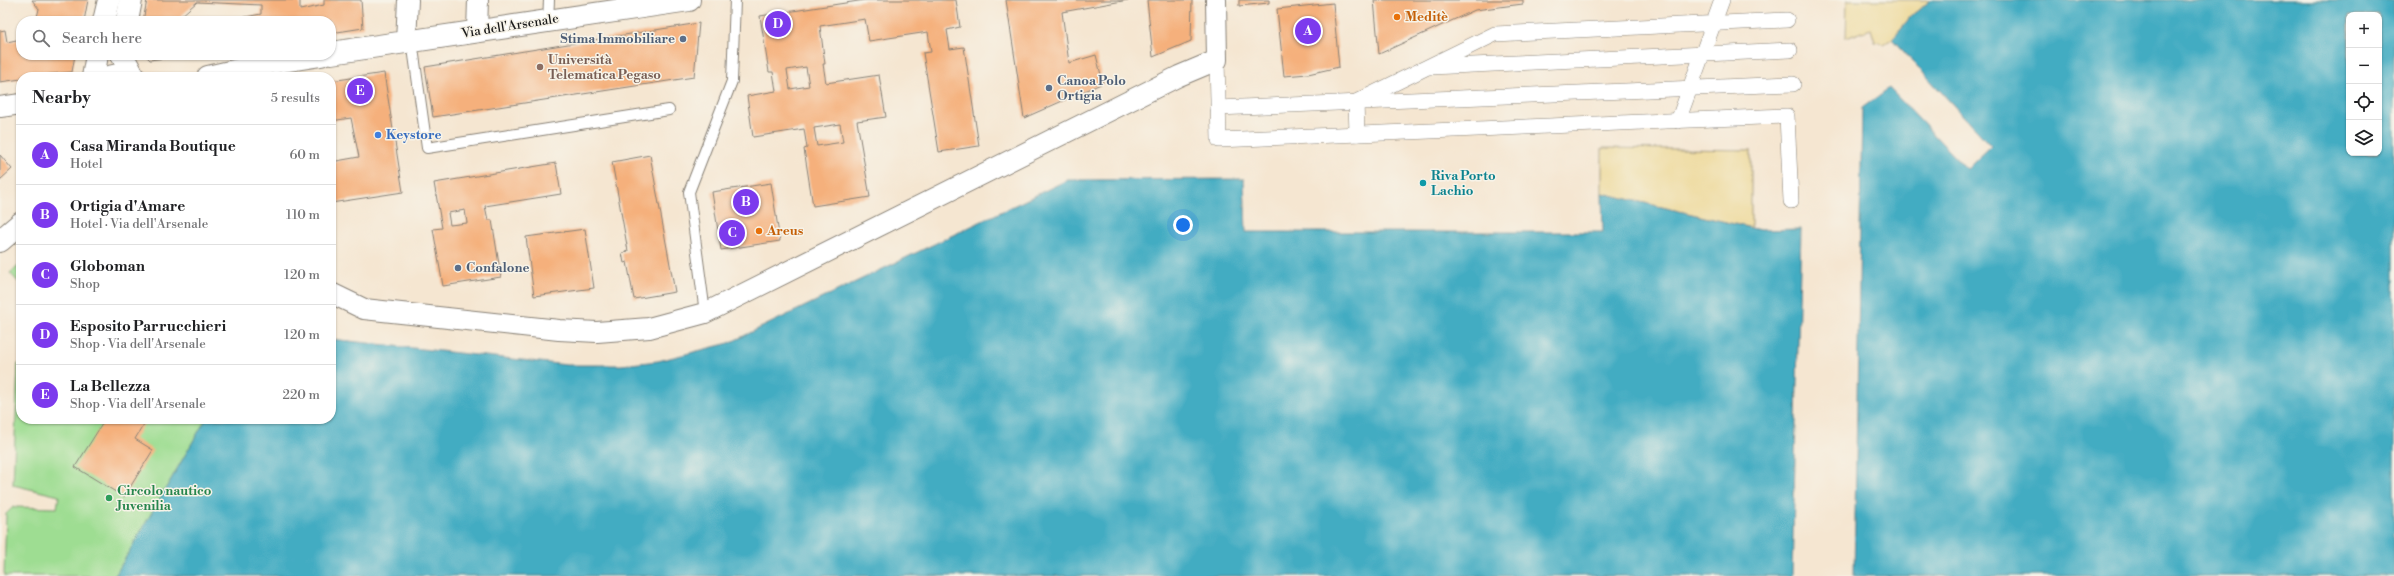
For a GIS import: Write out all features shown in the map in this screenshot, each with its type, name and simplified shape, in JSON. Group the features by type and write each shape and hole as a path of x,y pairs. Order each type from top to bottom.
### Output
{"street":[{"path":"105,16 109,0"},
{"path":"128,16 131,0"},
{"path":"408,0 409,42"},
{"path":"477,31 478,0"},
{"name":"Via dell'Arsenale","path":"336,53 477,31 548,10 689,0"},
{"path":"1216,0 1216,60 1219,140 1787,116 1791,201"},
{"path":"1678,121 1722,0"},
{"path":"1356,102 1495,34 1713,25 1787,20"},
{"path":"1424,68 1790,50"},
{"path":"94,72 96,60"},
{"path":"124,60 130,72"},
{"path":"249,72 265,70 302,60"},
{"path":"336,295 364,309 559,330 597,332 649,328 705,313 1179,76 1216,60"},
{"path":"1218,108 1793,84"},
{"path":"1356,102 1357,134"},
{"path":"0,107 16,105"},
{"path":"0,241 16,227"}],"lane":[{"path":"705,313 689,192 732,81 735,0"},
{"path":"409,42 427,148 669,110"}],"green space":[{"path":"16,268 16,280 10,273"},
{"name":"Circolo nautico Juvenilia","path":"16,412 16,424 203,424 115,576 4,576 6,514 13,507 57,508 59,496 13,485"}],"sand":[{"path":"1847,0 1931,0 1912,15 1892,39 1884,44 1875,42 1871,29 1846,38"},
{"path":"1602,148 1751,150 1751,228 1602,193"}],"water":[{"path":"1931,0 2394,0 2394,576 1854,576 1862,108 1889,88 1967,169 1991,146 1892,39 1912,15"},
{"path":"1244,179 1246,232 1603,232 1602,193 1760,230 1801,229 1792,576 115,576 203,424 336,424 336,340 567,365 621,365 658,361 729,343 1067,180"}],"building":[{"path":"32,0 88,0 85,16 37,16 39,9"},
{"path":"147,0 300,0 300,10 324,5 324,0 361,0 363,28 336,32 336,16 250,16 261,14 261,5 197,2 181,16 144,16"},
{"path":"865,0 956,0 960,27 947,30 950,49 964,47 979,146 939,152 923,53 931,52 928,32 869,41 865,19 820,26 826,83 879,75 886,117 857,121 870,197 813,206 804,149 807,148 804,129 753,137 747,96 776,91 773,72 769,72 760,16","holes":["806,67 809,86 790,89 787,70","840,124 843,142 817,146 814,128"]},
{"path":"1006,0 1128,0 1062,12 1069,63 1096,55 1103,83 1024,118"},
{"path":"1147,0 1192,0 1191,41 1153,57"},
{"path":"1239,0 1269,0 1269,3 1239,6"},
{"path":"1374,0 1523,0 1523,4 1475,10 1379,54"},
{"path":"1333,3 1339,67 1308,74 1284,76 1277,9"},
{"path":"699,23 694,77 433,117 425,67"},
{"path":"5,30 7,42 16,40 16,60 74,60 72,72 16,72 16,80 0,82 0,31"},
{"path":"384,73 403,192 336,202 336,161 359,157 351,118 336,120 336,80"},
{"path":"0,155 12,169 0,180"},
{"path":"650,155 675,292 634,299 627,262 624,263 622,253 628,251 612,162"},
{"path":"556,163 561,194 485,206 488,220 492,220 501,277 443,286 433,229 442,228 434,183","holes":["465,210 467,223 450,225 448,213"]},
{"path":"771,183 780,241 721,250 712,192"},
{"path":"585,229 594,288 534,296 526,237"},
{"path":"102,424 144,424 135,439 153,450 124,497 75,467"}],"place":[{"name":"Meditè","path":"1397,17"},
{"name":"Esposito Parrucchieri","path":"778,24"},
{"name":"Casa Miranda Boutique","path":"1308,31"},
{"name":"Stima Immobiliare","path":"683,39"},
{"name":"Università Telematica Pegaso","path":"540,67"},
{"name":"Canoa Polo Ortigia","path":"1049,88"},
{"name":"La Bellezza","path":"360,91"},
{"name":"Keystore","path":"378,135"},
{"name":"Riva Porto Lachio","path":"1423,183"},
{"name":"Ortigia d'Amare","path":"746,202"},
{"name":"Areus","path":"759,231"},
{"name":"Globoman","path":"732,233"},
{"name":"Confalone","path":"458,268"},
{"name":"Circolo nautico Juvenilia","path":"109,498"}]}
